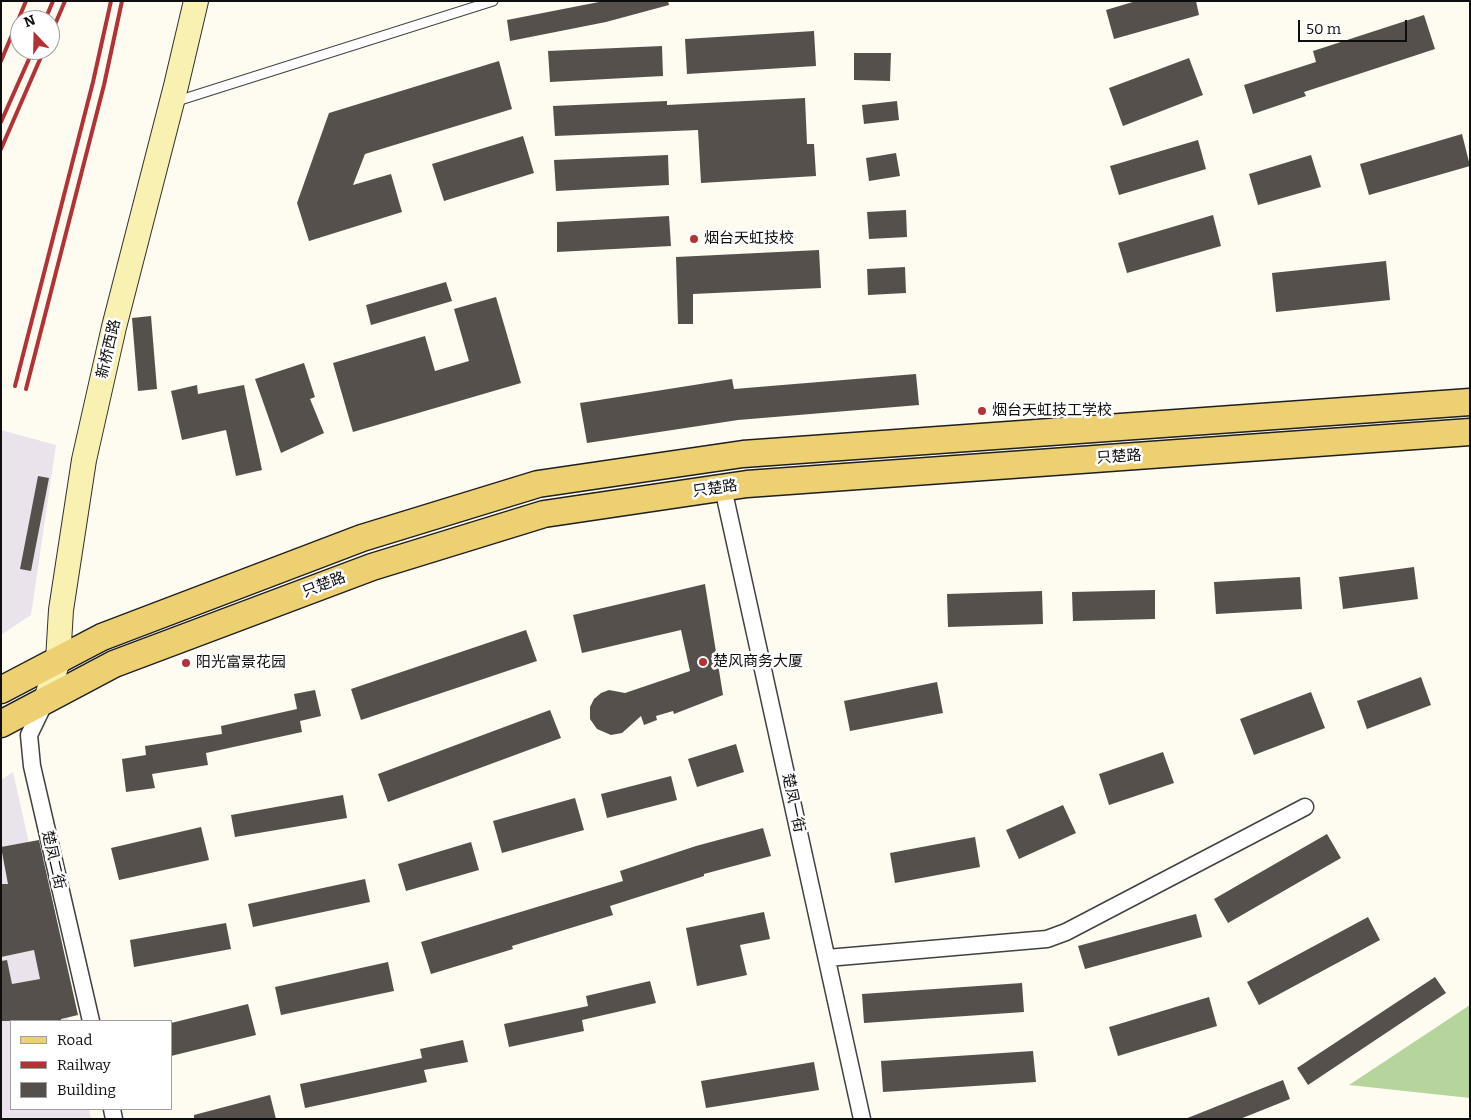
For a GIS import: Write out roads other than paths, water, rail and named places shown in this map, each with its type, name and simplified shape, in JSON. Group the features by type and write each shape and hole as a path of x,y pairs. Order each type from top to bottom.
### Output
{"main road":[{"name":"只楚路","path":"1,690 102,637 362,538 538,484 743,454 1470,402"},
{"name":"只楚路","path":"1,724 114,664 381,564 544,514 756,484 1470,432"}],"street":[{"name":"新桥西路","path":"46,700 58,660 61,610 84,460 114,327 172,103 196,1"},
{"name":"楚凤一街","path":"723,488 862,1119"},
{"name":"楚凤二街","path":"46,700 29,735 32,766 91,1020"},
{"path":"827,958 1047,939 1066,932 1305,808"}],"lane":[{"path":"172,103 493,1"}],"railway":[{"path":"1,61 26,1"},
{"path":"49,10 53,1"},
{"path":"60,13 65,1"},
{"path":"15,386 93,82 111,1"},
{"path":"26,389 104,85 122,1"},
{"path":"1,122 29,60"},
{"path":"1,149 40,60"}],"place":[{"name":"烟台天虹技校","path":"694,239"},
{"name":"烟台天虹技工学校","path":"982,411"},
{"name":"楚风商务大厦","path":"703,662"},
{"name":"阳光富景花园","path":"186,663"}]}
